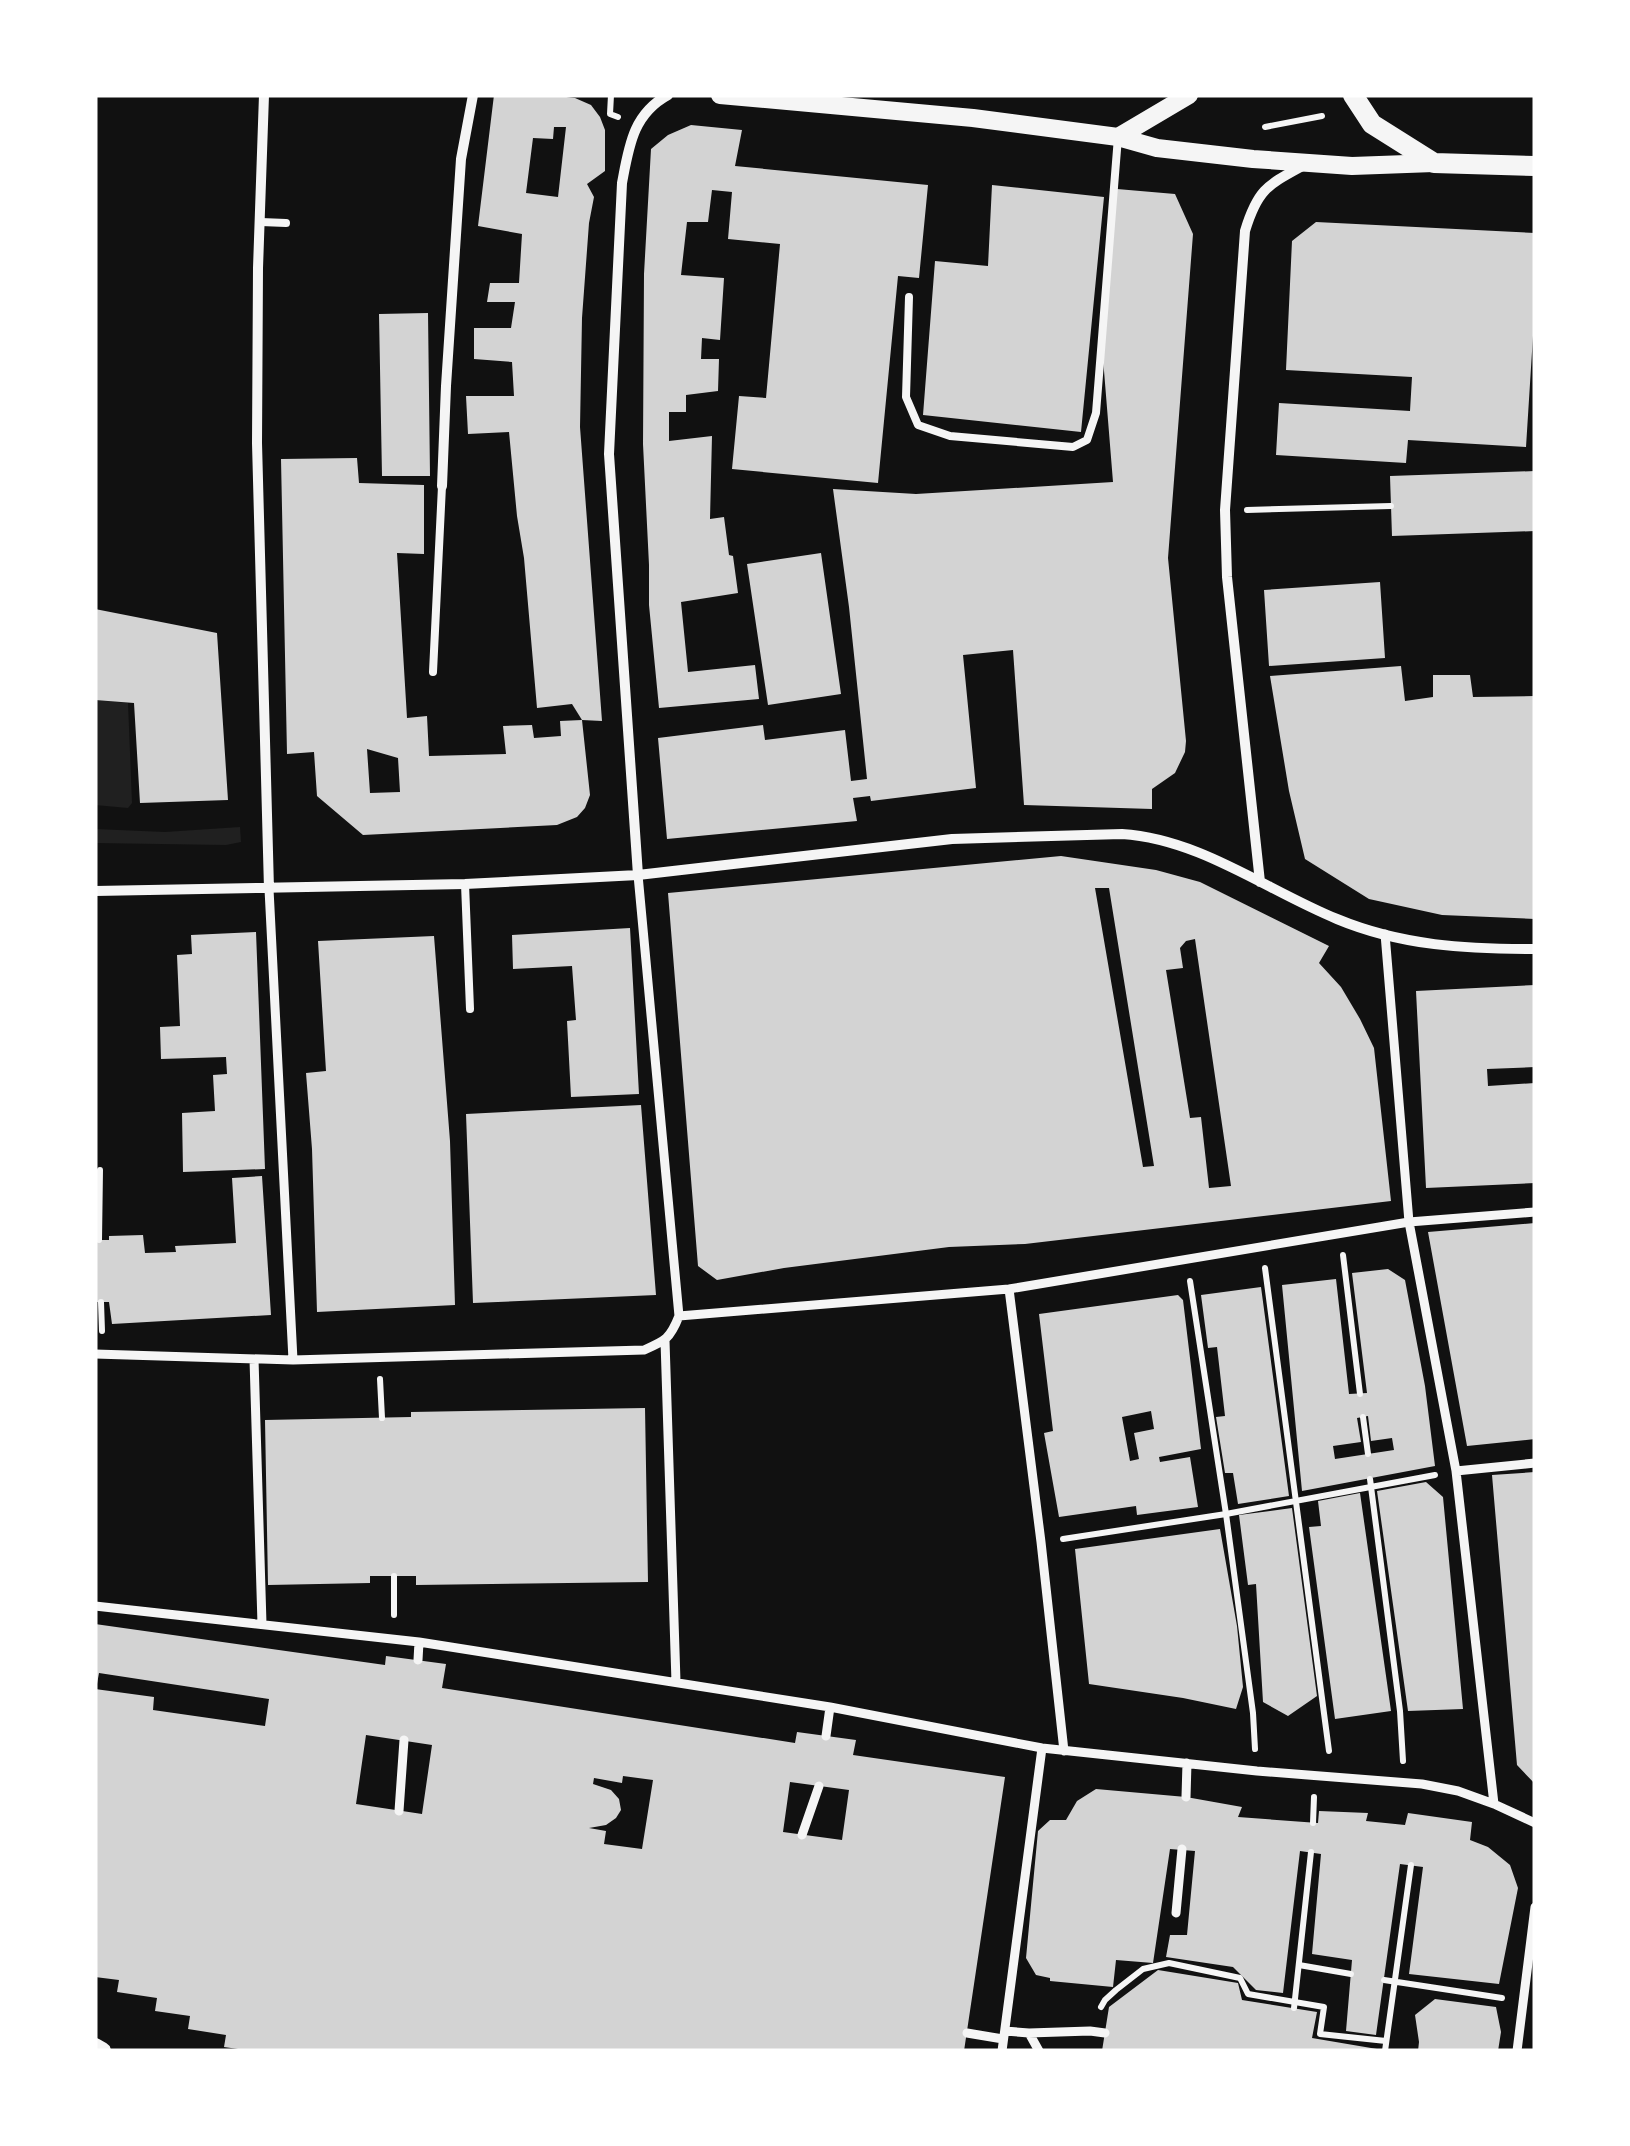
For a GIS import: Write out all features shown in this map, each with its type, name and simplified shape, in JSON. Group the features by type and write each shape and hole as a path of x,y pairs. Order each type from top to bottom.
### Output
{"main road":[{"path":"1353,95 1372,124 1434,164 1535,166"}],"street":[{"path":"264,95 257,443 269,889 293,1360"},
{"path":"442,486 461,159 473,95"},
{"path":"95,1354 293,1360 644,1350 665,1341 674,1330 679,1316 638,875 609,454 622,182 638,124 654,102 668,95"},
{"path":"720,95 973,118 1118,136 1158,148 1308,164 1434,164"},
{"path":"1118,136 1190,95"},
{"path":"1260,882 1227,577 1225,510 1244,232 1253,204 1272,182 1308,164"},
{"path":"95,892 465,884 638,875 952,840 1122,834 1141,835 1202,854 1340,921 1385,934 1431,946 1535,949"},
{"path":"1385,934 1409,1222 1456,1472 1494,1804"},
{"path":"679,1316 1009,1289 1409,1222 1535,1212"},
{"path":"1009,1289 1064,1751"},
{"path":"665,1341 676,1682"},
{"path":"254,1359 262,1624"},
{"path":"1456,1472 1535,1464"},
{"path":"95,1606 418,1642 830,1707 1064,1751 1404,1782 1458,1792 1535,1823"},
{"path":"418,1642 418,1660"},
{"path":"826,1736 830,1707"},
{"path":"399,1810 404,1740"},
{"path":"1002,2051 1042,1748"},
{"path":"1186,1797 1187,1763"},
{"path":"802,1834 818,1786"},
{"path":"1176,1913 1182,1850"},
{"path":"1517,2051 1535,1907"},
{"path":"967,2033 1105,2033"},
{"path":"1029,2034 1039,2051"},
{"path":"95,2048 102,2051"}],"lane":[{"path":"910,297 906,397 918,425 950,436 1056,446 1074,447 1087,440 1096,413 1118,136"},
{"path":"262,222 286,223"},
{"path":"434,672 442,486"},
{"path":"465,884 470,1009"}],"path":[{"path":"1264,128 1322,116"},
{"path":"1225,510 1391,506"},
{"path":"99,1240 100,1170"},
{"path":"1340,1234 1360,1394"},
{"path":"1263,1247 1332,1777"},
{"path":"1187,1260 1226,1514 1257,1771"},
{"path":"380,1358 382,1418"},
{"path":"1363,1417 1368,1454"},
{"path":"1041,1542 1226,1514 1370,1482 1456,1472"},
{"path":"1370,1482 1400,1712 1404,1782"},
{"path":"394,1576 394,1639"},
{"path":"1295,2005 1311,1852"},
{"path":"1385,2051 1410,1865"},
{"path":"1090,2031 1105,2000 1116,1990 1142,1969 1169,1963 1240,1978 1248,1994 1324,2007 1320,2034 1386,2041"},
{"path":"1299,1965 1351,1974"},
{"path":"1384,1980 1523,2001"}],"shaded area":[{"path":"95,700 128,703 132,803 128,808 95,805"},
{"path":"240,827 241,842 226,845 95,843 95,829 165,832"}],"building":[{"path":"494,95 549,95 575,98 591,105 605,130 605,171 587,184 594,197 582,318 580,427 602,721 582,720 572,704 537,708 509,432 468,434 466,396 514,396 512,362 474,359 474,328 511,328 515,302 487,302 490,283 519,283 522,234 478,226","holes":["554,127 566,127 558,197 526,193 533,138 553,139"]},
{"path":"691,125 742,130 735,166 928,185 919,278 898,276 878,483 732,469 739,396 766,398 780,244 728,239 732,192 712,190 708,222 687,222 681,275 724,278 720,340 702,338 701,359 719,359 718,391 686,395 686,412 669,412 669,441 712,436 710,519 724,517 738,593 681,602 688,672 755,665 759,699 659,708 649,605 643,444 644,274 651,149 668,135"},
{"path":"992,185 1104,197 1081,432 923,415 935,261 988,266"},
{"path":"1117,189 1175,194 1193,234 1168,558 1186,741 1175,773 1152,789 1152,809 1024,805 1013,650 963,655 976,788 871,801 870,796 853,798 857,821 667,839 658,738 763,725 765,740 845,730 851,781 867,779 833,489 916,494 1113,482 1102,346"},
{"path":"1316,222 1535,233 1526,447 1408,440 1406,463 1276,455 1279,403 1410,411 1412,377 1286,370 1292,241"},
{"path":"428,313 430,476 382,476 379,314"},
{"path":"357,458 359,483 424,485 424,554 397,553 407,718 427,716 429,756 506,754 503,726 532,725 534,738 561,736 560,721 582,720 590,795 577,817 557,825 363,835 317,796 314,752 287,754 281,459","holes":["367,749 398,758 400,792 370,793"]},
{"path":"1535,471 1535,531 1392,536 1390,476"},
{"path":"821,553 841,694 768,705 747,564"},
{"path":"1380,582 1385,658 1269,666 1264,590"},
{"path":"95,609 217,633 228,800 140,803 134,703 95,700"},
{"path":"1401,666 1405,701 1433,697 1433,675 1470,675 1473,697 1535,696 1535,919 1442,915 1369,899 1305,859 1270,676"},
{"path":"1061,856 1156,870 1200,882 1329,946 1319,963 1341,987 1374,1048 1391,1201 1025,1244 949,1247 717,1280 698,1266 668,893","holes":["1095,888 1109,888 1154,1166 1143,1167","1195,939 1231,1186 1209,1188 1201,1117 1190,1118 1166,970 1183,968 1180,948"]},
{"path":"630,928 639,1094 571,1097 567,1021 576,1020 572,966 513,969 512,935"},
{"path":"256,932 265,1169 183,1172 182,1113 215,1111 213,1075 227,1074 226,1057 161,1059 160,1027 180,1026 177,955 192,954 191,935"},
{"path":"434,936 450,1141 455,1305 317,1312 306,1073 326,1071 318,941"},
{"path":"1535,985 1535,1067 1487,1069 1488,1086 1535,1083 1535,1183 1426,1188 1416,991"},
{"path":"641,1105 656,1295 473,1303 466,1114"},
{"path":"262,1176 271,1315 112,1324 109,1302 95,1302 95,1240 143,1235 145,1253 176,1252 175,1246 236,1243 232,1178"},
{"path":"1535,1223 1535,1439 1467,1446 1428,1232"},
{"path":"1388,1269 1405,1280 1435,1466 1302,1491 1282,1285 1336,1279 1349,1394 1367,1393 1352,1273","holes":["1368,1416 1371,1441 1392,1438 1394,1450 1335,1459 1333,1446 1361,1442 1357,1418"]},
{"path":"1261,1287 1289,1496 1238,1504 1233,1473 1225,1473 1216,1417 1225,1416 1217,1347 1208,1348 1201,1295"},
{"path":"1178,1295 1183,1300 1201,1449 1159,1457 1160,1462 1190,1457 1198,1507 1137,1515 1136,1506 1059,1517 1044,1433 1053,1431 1039,1314","holes":["1151,1411 1154,1429 1134,1433 1139,1459 1130,1461 1122,1417"]},
{"path":"645,1408 648,1582 416,1585 416,1576 370,1576 370,1583 268,1585 265,1420 411,1417 411,1412"},
{"path":"1535,1472 1535,1784 1517,1765 1492,1475"},
{"path":"1426,1482 1443,1497 1463,1709 1408,1711 1377,1491"},
{"path":"1360,1493 1391,1711 1335,1719 1309,1527 1321,1526 1318,1501"},
{"path":"1292,1508 1317,1696 1288,1716 1263,1702 1256,1584 1248,1585 1239,1515"},
{"path":"1220,1529 1243,1687 1236,1709 1089,1684 1075,1549"},
{"path":"95,1624 385,1665 386,1656 446,1664 442,1688 795,1743 797,1732 856,1740 853,1755 1005,1777 964,2051 252,2051 224,2047 226,2035 188,2029 190,2016 155,2011 157,1998 117,1992 119,1980 95,1977 95,1689 154,1697 153,1710 265,1726 269,1699 99,1673 95,1684","holes":["366,1735 432,1745 422,1814 356,1804","623,1776 653,1780 642,1849 604,1844 606,1831 589,1828 606,1825 621,1810 619,1799 611,1790 593,1784 594,1778 622,1783","790,1782 849,1790 842,1840 783,1832"]},
{"path":"1096,1789 1186,1797 1242,1807 1238,1817 1318,1823 1319,1811 1368,1813 1366,1821 1405,1825 1408,1813 1472,1822 1470,1840 1488,1847 1510,1865 1518,1888 1499,1984 1409,1974 1423,1867 1400,1864 1376,2035 1346,2031 1352,1960 1312,1954 1321,1854 1300,1851 1283,1993 1256,1990 1233,1967 1166,1957 1170,1935 1187,1935 1195,1851 1170,1849 1153,1963 1116,1960 1113,1987 1050,1981 1036,1975 1026,1958 1038,1831 1050,1820 1066,1820 1077,1801"},
{"path":"1158,1970 1238,1983 1242,2000 1317,2012 1312,2038 1377,2051 1102,2051 1109,2007"},
{"path":"1435,1999 1496,2007 1501,2032 1498,2051 1418,2051 1415,2015"}]}
